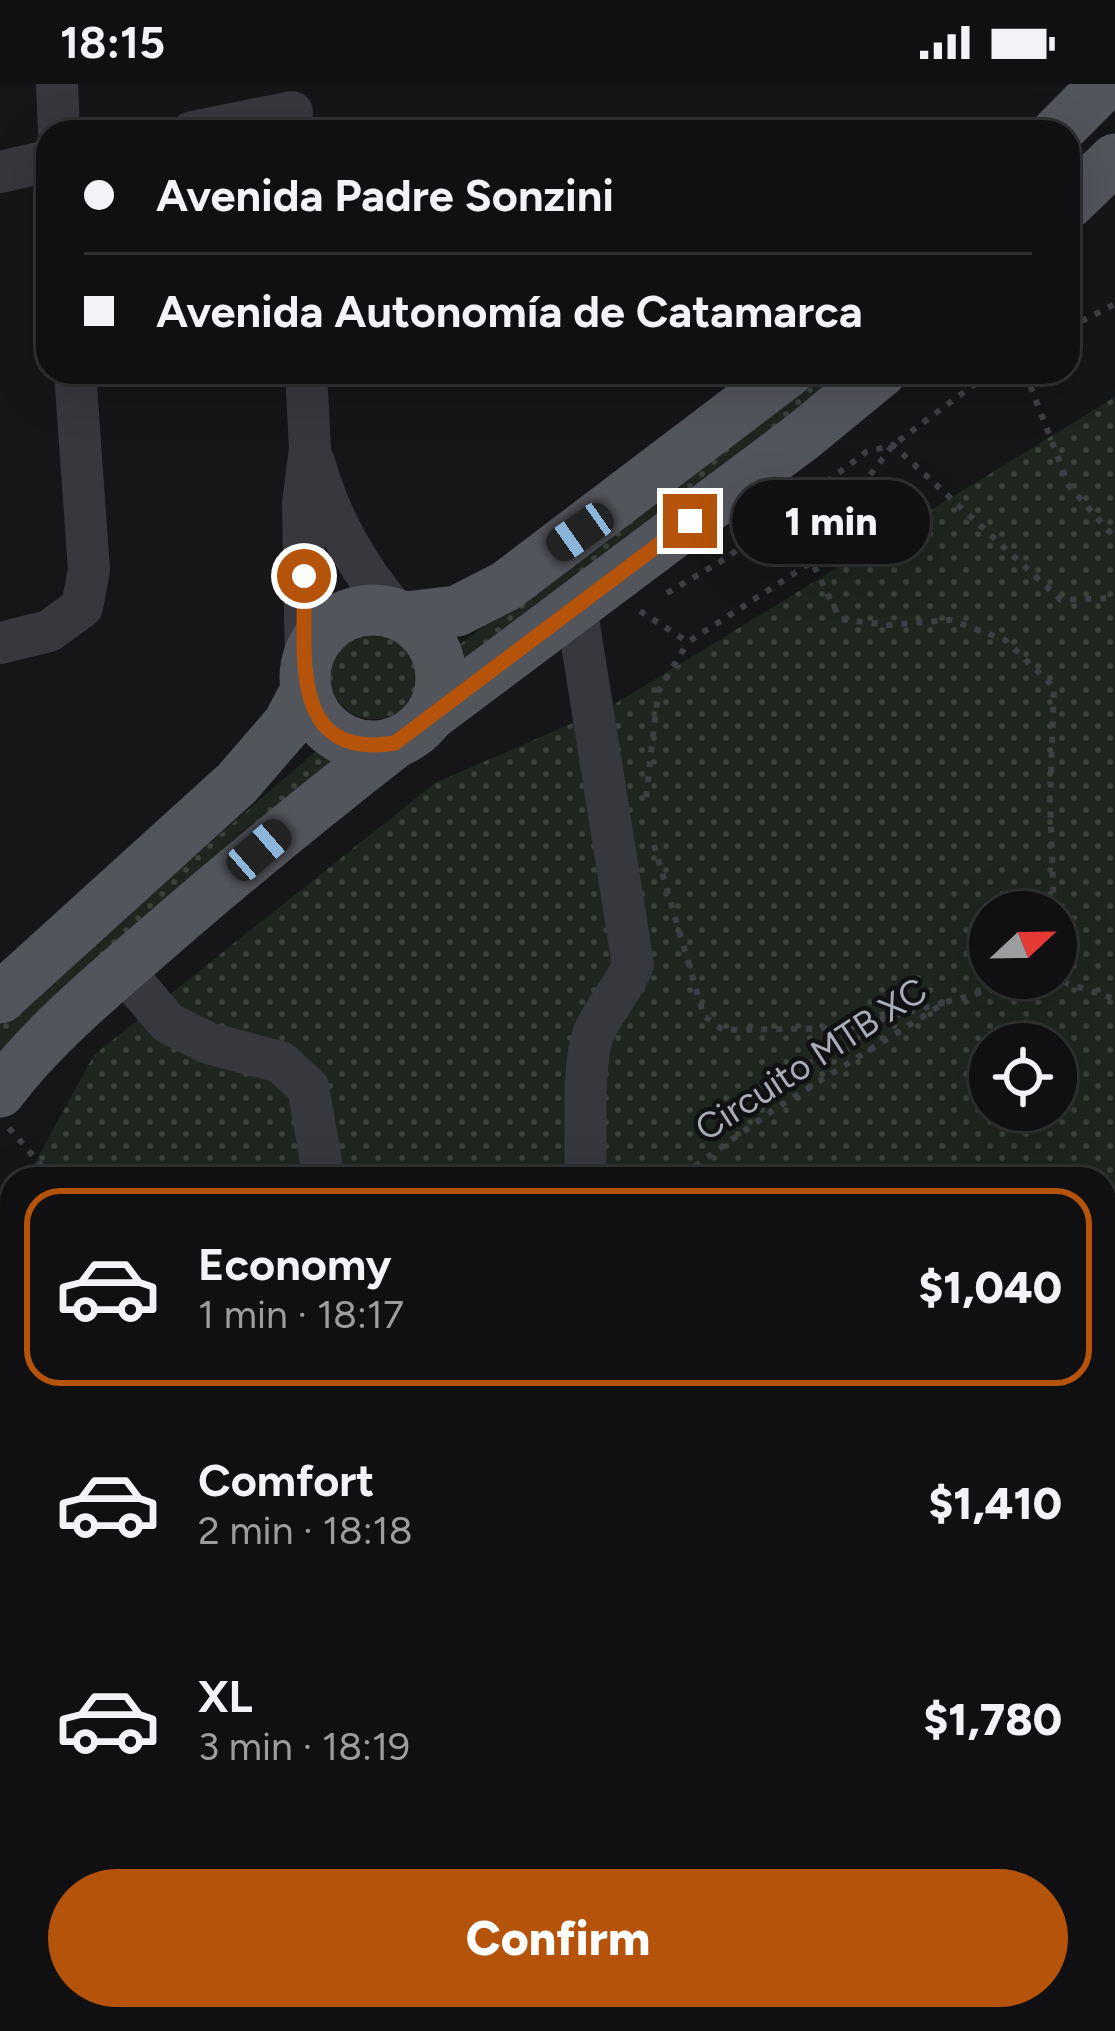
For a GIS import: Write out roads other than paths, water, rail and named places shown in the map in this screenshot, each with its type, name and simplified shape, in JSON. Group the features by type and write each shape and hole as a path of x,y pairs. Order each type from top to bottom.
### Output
{"main road":[{"path":"1069,120 1105,84"},
{"path":"1080,193 1115,159"},
{"path":"0,998 237,783 288,724 306,678 312,646 325,628 363,610 402,616 457,610 506,586 772,384"},
{"path":"0,1092 54,1031 293,820 866,384"},
{"path":"306,678 314,712 329,730 349,742 372,747 413,729 441,693 442,670 423,630 402,616"}],"street":[{"path":"57,84 58,120"},
{"path":"244,120 292,109"},
{"path":"0,172 36,164"},
{"path":"0,643 49,631 82,607 88,570 76,384"},
{"path":"306,678 307,384"},
{"path":"310,449 339,532 364,575 402,616"},
{"path":"577,606 633,965 593,1032 585,1167"},
{"path":"122,969 168,1024 208,1043 280,1062 308,1087 322,1167"}]}
